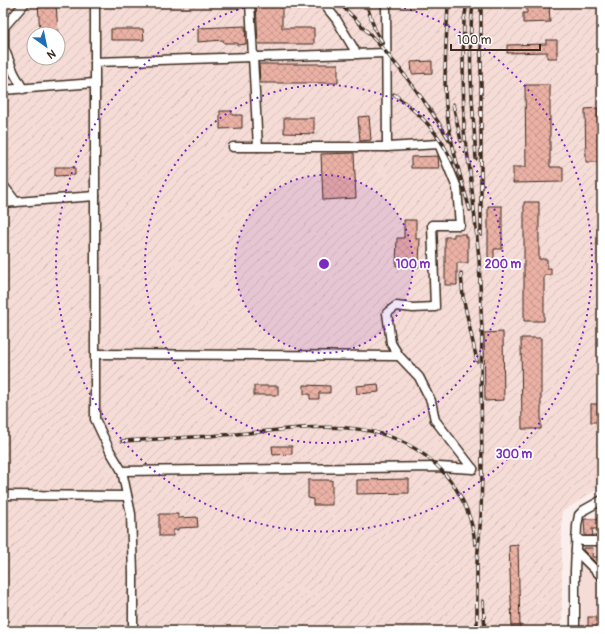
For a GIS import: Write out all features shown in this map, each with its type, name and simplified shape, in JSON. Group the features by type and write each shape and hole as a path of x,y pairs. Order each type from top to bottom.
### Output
{"street":[{"path":"23,89 4,48 4,27 25,3"},
{"path":"95,3 94,419 122,471 131,514 133,631"},
{"path":"250,3 258,147"},
{"path":"323,3 336,19 357,54"},
{"path":"386,3 387,147"},
{"path":"95,62 386,53"},
{"path":"3,90 95,83"},
{"path":"122,471 439,467 473,469 435,420 431,401 419,377 399,356 391,343 387,313 396,306 435,308 432,225 460,225 457,188 439,144 387,147 233,147"},
{"path":"3,184 16,202"},
{"path":"3,203 95,196"},
{"path":"94,354 399,356"},
{"path":"3,495 127,496"},
{"path":"575,631 577,526 580,515 584,510 602,500"},
{"path":"576,538 582,540 602,541"},
{"path":"576,551 602,577"}],"shaded area":[{"path":"3,3 602,3 602,486 562,512 562,631 3,631"},
{"path":"582,517 602,517 602,631 582,631"}],"building":[{"path":"38,3 56,3 57,26 39,26"},
{"path":"256,3 282,3 282,28 314,28 314,44 258,44"},
{"path":"527,3 549,3 550,22 523,23 523,13 527,13"},
{"path":"245,26 246,44 237,45 237,43 224,43 223,40 198,42 198,28"},
{"path":"111,29 143,29 144,40 111,40"},
{"path":"546,40 557,40 557,58 547,58 547,52 507,53 507,45 546,44"},
{"path":"432,61 432,73 412,74 411,62"},
{"path":"259,64 338,64 338,83 260,83"},
{"path":"525,85 550,85 550,167 563,167 563,182 513,183 513,167 526,167"},
{"path":"598,108 599,162 586,162 585,109"},
{"path":"220,111 232,111 232,115 242,115 242,128 220,129"},
{"path":"369,116 371,140 360,141 358,117"},
{"path":"284,118 314,118 314,134 284,133"},
{"path":"354,153 356,198 323,200 321,154"},
{"path":"438,156 439,168 411,168 411,157"},
{"path":"55,167 75,167 75,175 55,176"},
{"path":"524,202 539,202 539,259 547,259 547,268 551,268 551,275 544,275 544,321 524,321"},
{"path":"488,206 502,206 502,249 494,249 494,260 488,260"},
{"path":"404,220 416,220 416,239 420,239 419,267 396,266 397,238 404,238"},
{"path":"454,234 465,234 465,237 468,237 468,263 457,263 457,285 445,285 445,237 454,237"},
{"path":"503,332 504,400 485,401 484,333"},
{"path":"521,338 541,338 541,429 522,429"},
{"path":"378,384 379,392 357,394 356,386"},
{"path":"304,385 330,386 330,393 319,393 319,399 310,399 310,394 304,394"},
{"path":"254,386 278,386 278,395 254,395"},
{"path":"591,404 602,404 602,422 591,422"},
{"path":"272,446 292,446 292,454 273,455"},
{"path":"409,479 409,493 357,494 357,480"},
{"path":"308,480 332,480 332,505 313,505 313,499 308,498"},
{"path":"159,514 178,514 178,518 197,517 198,527 178,528 178,530 173,530 173,536 159,536"},
{"path":"584,519 602,519 602,529 592,529 593,536 585,536"},
{"path":"518,545 520,628 512,628 509,546"},
{"path":"583,548 593,548 592,557 602,557 602,563 596,563 583,550"},
{"path":"588,617 601,617 601,631 588,631"}],"railway":[{"path":"339,3 385,51 413,86 450,141"},
{"path":"366,3 375,30 383,43"},
{"path":"448,3 445,68 446,106 453,146 470,210"},
{"path":"467,3 464,20 464,131 470,171 479,258 482,332 482,471 481,515 477,562 477,631"},
{"path":"473,3 471,22 471,61 476,159"},
{"path":"481,3 481,235"},
{"path":"394,94 421,117 435,133 453,163"},
{"path":"453,104 461,141"},
{"path":"461,273 463,297 477,361"},
{"path":"122,441 320,427 347,428 374,432 399,440 422,453 444,473 456,488 469,515 475,544"},
{"path":"483,601 485,631"}]}
